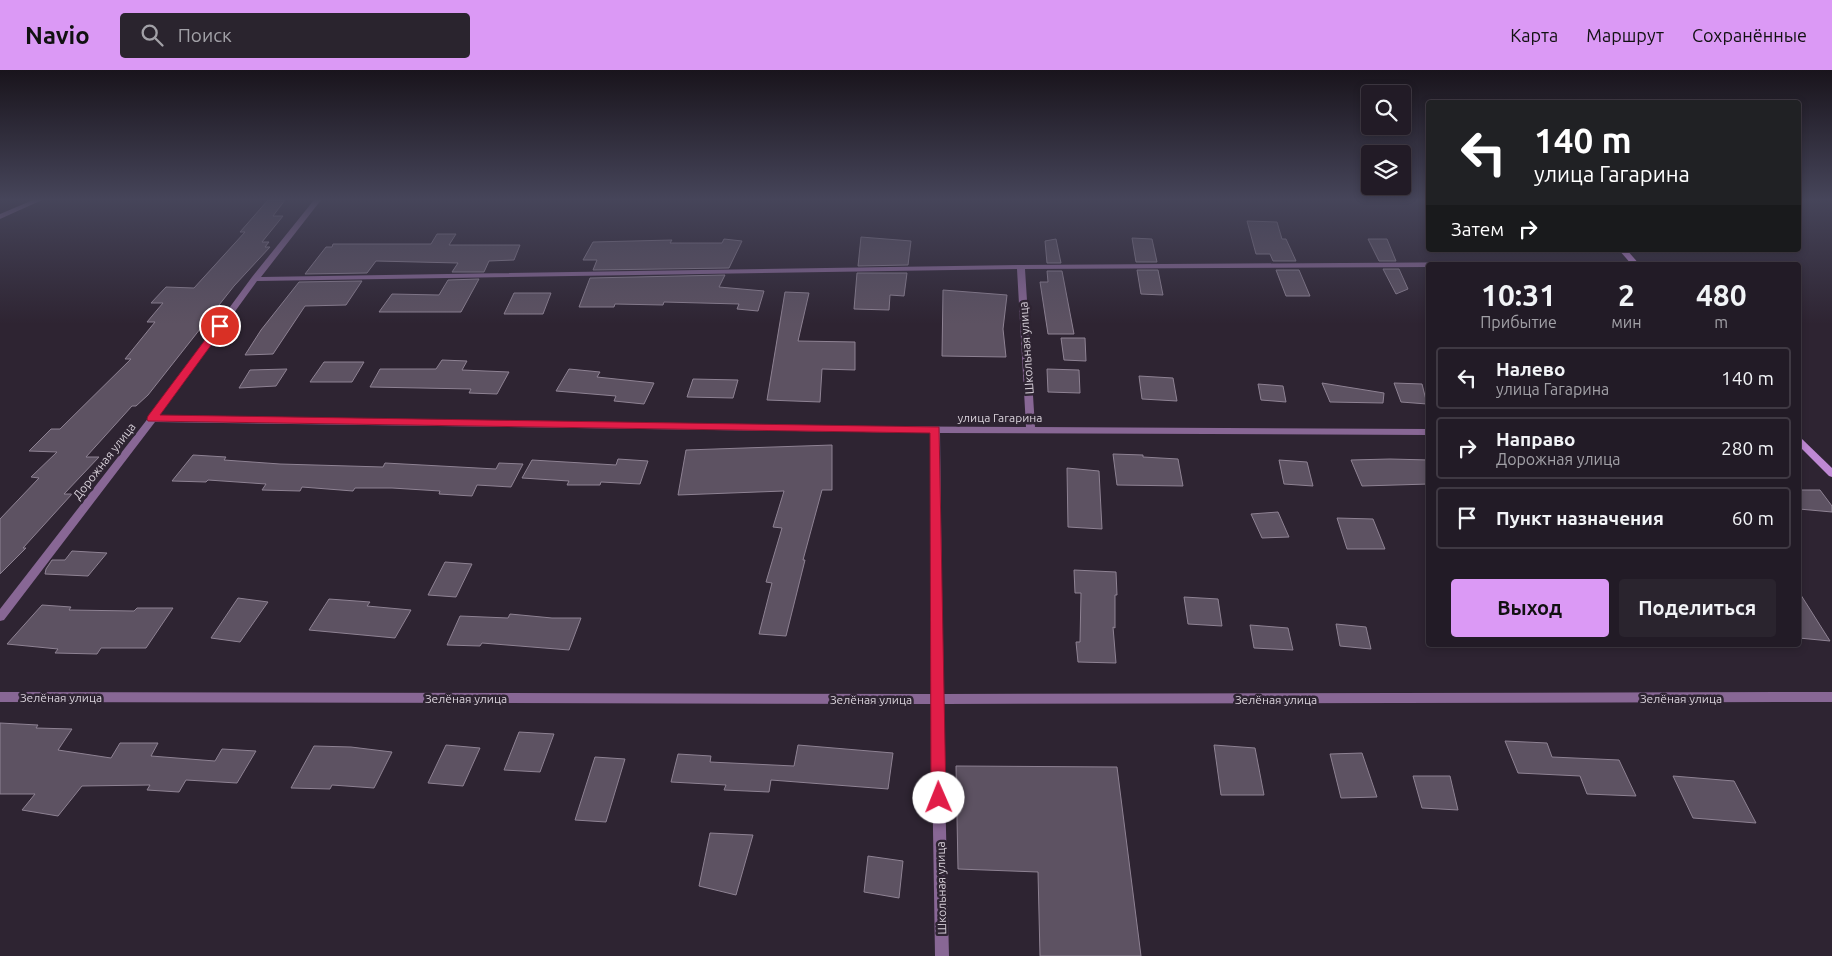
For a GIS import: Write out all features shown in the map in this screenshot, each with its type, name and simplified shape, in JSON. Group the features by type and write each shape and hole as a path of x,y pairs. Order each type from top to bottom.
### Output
{"street":[{"name":"Дорожная улица","path":"0,616 152,419 285,241"},
{"path":"1625,252 1633,262"},
{"path":"255,279 1021,267 1426,265"},
{"name":"Школьная улица","path":"1021,267 1031,429"},
{"name":"улица Гагарина","path":"152,419 936,430 1426,432"},
{"name":"Школьная улица","path":"936,430 936,699 942,956"},
{"path":"1801,443 1832,474"},
{"name":"Зелёная улица","path":"0,697 936,699 1832,697"}],"building":[{"path":"236,241 269,242 265,247 270,247 234,286 148,395 136,406 132,406 86,457 99,457 64,494 72,494 23,548 26,548 0,574 0,519 39,478 31,477 57,452 29,451 51,429 60,429 131,359 125,359 155,322 147,322 163,303 151,303 166,287 194,288"},
{"path":"433,241 451,241 449,245 520,245 514,260 489,261 484,272 452,272 458,263 376,261 367,273 305,274 326,247 332,247 333,244 431,244"},
{"path":"723,241 742,241 729,268 593,270 597,260 583,260 593,242 722,243"},
{"path":"861,241 911,241 908,265 858,266"},
{"path":"1045,241 1056,241 1061,263 1047,263"},
{"path":"1133,241 1153,241 1157,262 1136,262"},
{"path":"1253,241 1287,241 1296,261 1273,261 1270,254 1256,254"},
{"path":"1369,241 1388,241 1396,261 1379,261"},
{"path":"1383,269 1399,269 1408,289 1396,294"},
{"path":"1137,270 1158,270 1163,295 1141,294"},
{"path":"1276,270 1299,270 1310,296 1286,296"},
{"path":"1047,271 1062,271 1074,334 1048,334 1040,282 1048,282"},
{"path":"857,273 907,273 904,296 890,295 889,310 854,309"},
{"path":"725,275 719,287 764,291 758,311 737,309 739,304 664,302 663,305 615,304 614,307 579,307 590,278"},
{"path":"479,279 461,312 379,312 392,294 439,295 448,280"},
{"path":"362,281 346,305 305,306 273,354 245,355 261,330 299,282"},
{"path":"943,290 1007,295 1003,329 1006,357 942,356"},
{"path":"785,292 809,293 798,341 855,342 855,370 822,369 820,402 767,400"},
{"path":"514,293 551,293 543,314 504,314"},
{"path":"1061,338 1085,338 1086,361 1064,360"},
{"path":"442,360 467,361 462,370 509,372 497,394 469,393 471,389 370,387 380,369 436,369"},
{"path":"324,362 364,362 352,382 310,382"},
{"path":"287,369 276,386 239,388 250,370"},
{"path":"569,369 600,372 597,377 654,383 644,404 614,401 616,396 556,391"},
{"path":"1047,369 1079,370 1080,393 1048,392"},
{"path":"1139,376 1173,378 1177,401 1142,399"},
{"path":"693,379 738,380 733,398 687,397"},
{"path":"1322,383 1384,393 1383,403 1330,402"},
{"path":"1394,383 1422,384 1426,404 1401,402"},
{"path":"1258,384 1283,386 1286,402 1261,400"},
{"path":"832,445 832,490 822,490 803,560 805,560 786,636 759,634 772,583 766,582 782,528 773,527 784,491 678,495 686,450"},
{"path":"1113,454 1178,459 1183,486 1117,485"},
{"path":"193,455 226,457 224,460 280,464 383,467 385,463 496,469 499,463 523,464 511,487 477,485 472,496 439,494 440,491 392,488 355,488 353,491 302,487 300,491 262,490 266,484 208,480 206,482 172,481"},
{"path":"618,459 648,461 640,484 601,482 600,485 567,485 569,481 522,478 532,460 616,465"},
{"path":"1279,460 1307,462 1313,486 1284,484"},
{"path":"1351,460 1426,460 1426,484 1362,486"},
{"path":"1067,468 1099,471 1102,529 1068,527"},
{"path":"1801,490 1820,490 1832,506 1832,512 1801,509"},
{"path":"1278,512 1289,537 1262,538 1251,514"},
{"path":"1337,518 1373,519 1385,549 1347,549"},
{"path":"72,551 107,553 88,576 45,574 52,560 65,560"},
{"path":"445,562 472,564 456,597 428,595"},
{"path":"1074,570 1116,572 1117,595 1115,595 1115,628 1113,627 1116,663 1078,662 1076,642 1080,642 1081,593 1075,593"},
{"path":"1801,595 1830,641 1801,638"},
{"path":"1184,597 1218,599 1222,626 1188,624"},
{"path":"238,598 268,602 240,642 211,638"},
{"path":"329,599 370,602 367,606 411,610 395,638 309,630"},
{"path":"42,605 71,607 69,610 134,611 137,608 173,608 146,648 101,648 97,654 55,653 58,649 7,644"},
{"path":"510,614 552,618 581,618 569,650 482,643 480,646 447,645 460,616 508,618"},
{"path":"1336,624 1366,627 1371,649 1340,646"},
{"path":"1250,625 1288,628 1293,650 1254,648"},
{"path":"0,723 38,725 36,728 72,729 58,750 111,758 120,743 158,743 151,756 215,761 222,749 256,751 237,783 186,780 179,792 147,790 150,785 82,786 58,816 22,810 35,794 0,794"},
{"path":"519,732 554,734 540,772 504,770"},
{"path":"1505,741 1547,743 1552,757 1619,760 1636,796 1587,794 1580,776 1518,773"},
{"path":"446,745 480,748 463,786 428,783"},
{"path":"798,745 893,753 888,789 771,780 769,792 724,790 726,785 671,782 678,754 711,756 710,762 794,766"},
{"path":"1214,745 1255,748 1264,795 1221,795"},
{"path":"314,746 351,747 392,752 374,788 332,785 330,789 291,788"},
{"path":"1362,753 1377,797 1341,798 1330,754"},
{"path":"595,757 625,759 606,822 575,820"},
{"path":"956,766 1117,767 1141,956 1040,956 1038,872 958,869"},
{"path":"1413,776 1450,776 1458,810 1422,808"},
{"path":"1673,776 1734,781 1756,823 1693,818"},
{"path":"710,833 753,835 736,895 699,886"},
{"path":"868,856 903,861 899,898 864,892"}],"route":[{"path":"220,326 152,419 936,430 936,699 939,798"}]}
